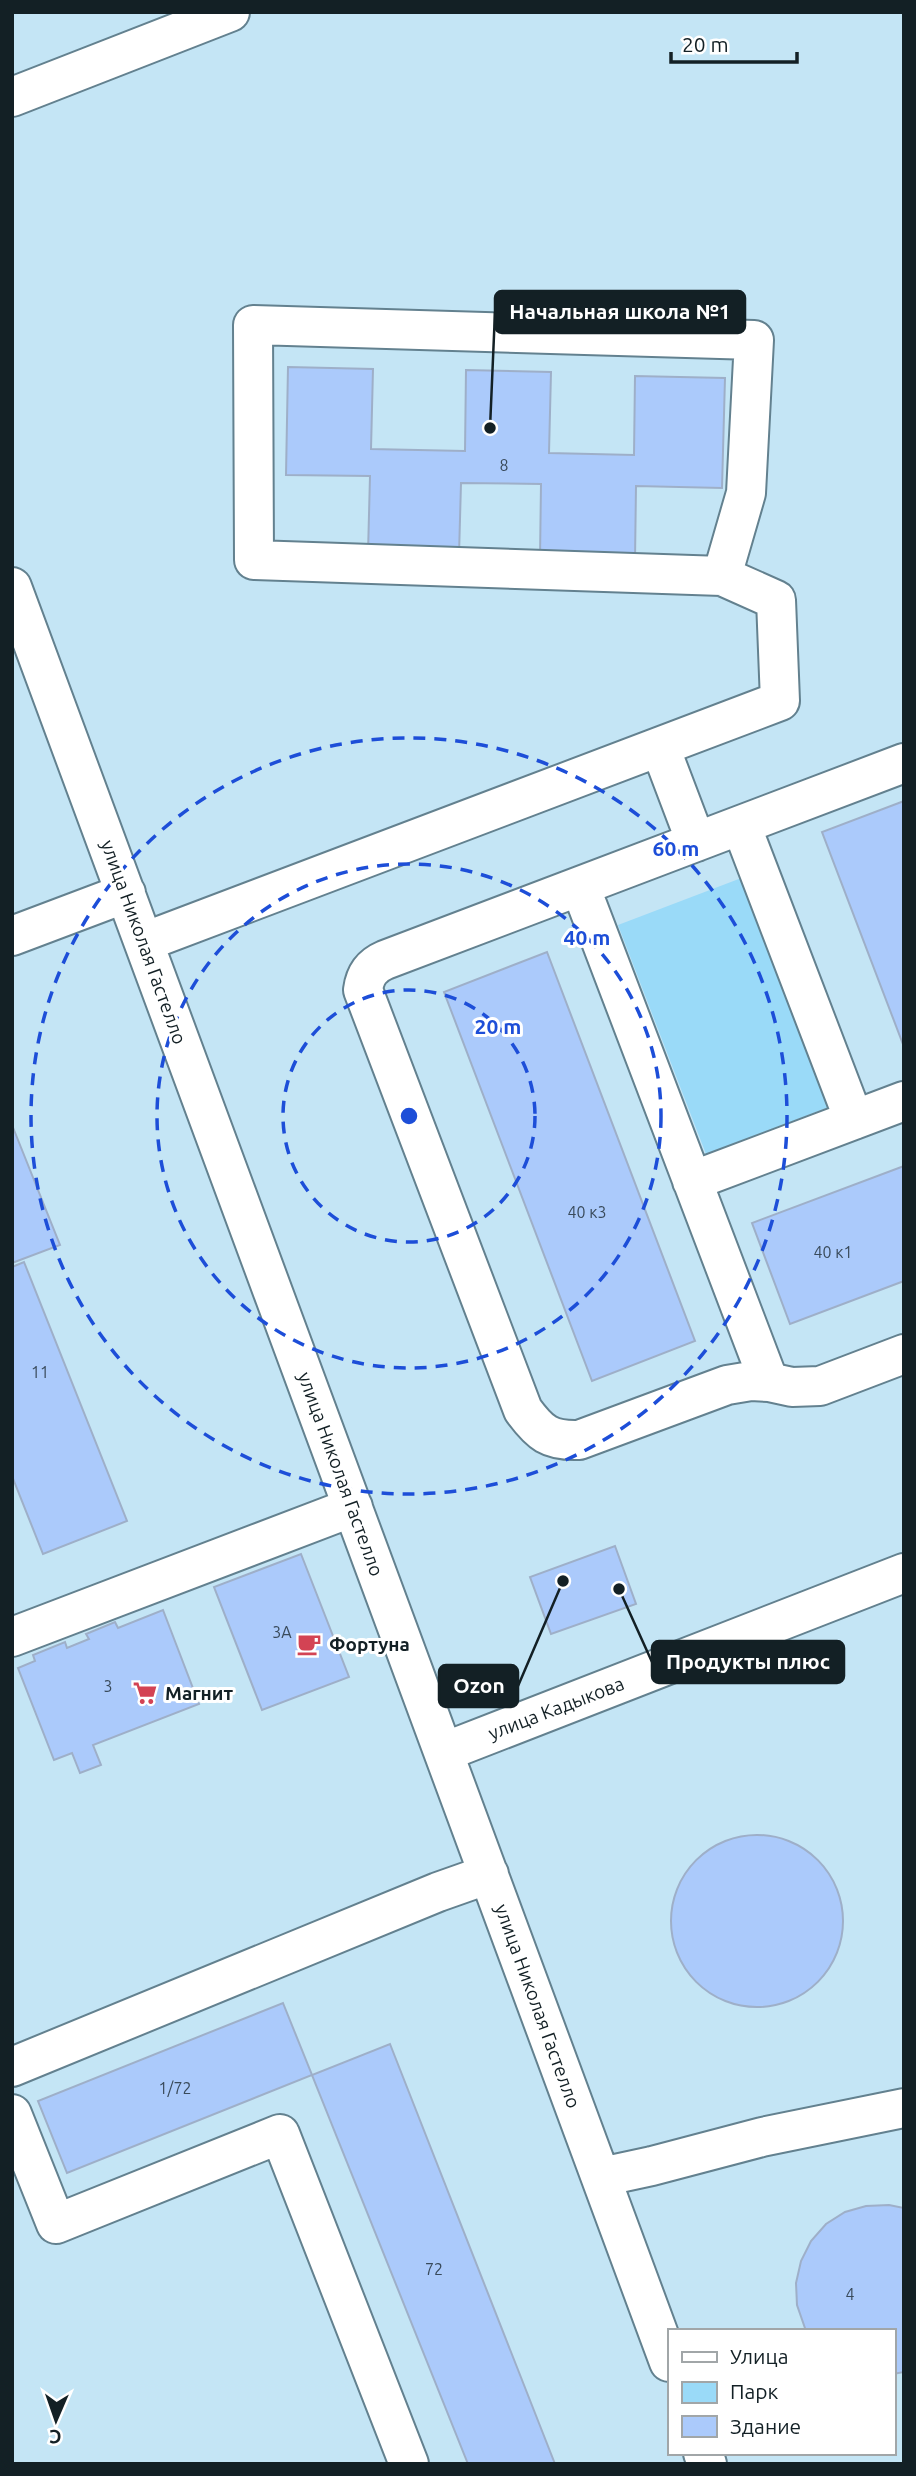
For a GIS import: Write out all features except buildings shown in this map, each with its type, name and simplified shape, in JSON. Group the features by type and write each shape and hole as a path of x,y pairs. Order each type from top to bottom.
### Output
{"street":[{"path":"12,97 214,15"},
{"path":"144,942 780,701 776,600 722,576 254,560 253,326 754,340 746,493 722,576"},
{"name":"улица Николая Гастелло","path":"12,586 668,2359"},
{"path":"660,747 696,842"},
{"path":"904,763 376,964 367,974 363,990 518,1398 523,1410 538,1430 562,1441 579,1440 727,1385 769,1382 792,1387 820,1386 904,1354"},
{"path":"741,825 853,1120"},
{"path":"580,886 769,1382"},
{"path":"12,936 126,893"},
{"path":"692,1181 904,1101"},
{"path":"12,1637 353,1507"},
{"name":"улица Кадыкова","path":"444,1752 904,1573"},
{"path":"12,2067 438,1892 489,1874"},
{"path":"601,2177 762,2137 904,2108"},
{"path":"12,2114 56,2224 280,2134 410,2464"}],"green space":[{"path":"744,877 832,1106 706,1154 618,925"}],"place":[{"name":"Начальная школа №1","path":"490,428"},
{"name":"Ozon","path":"563,1581"},
{"name":"Продукты плюс","path":"619,1589"},
{"name":"Фортуна","path":"309,1644"},
{"name":"Магнит","path":"145,1693"}]}
